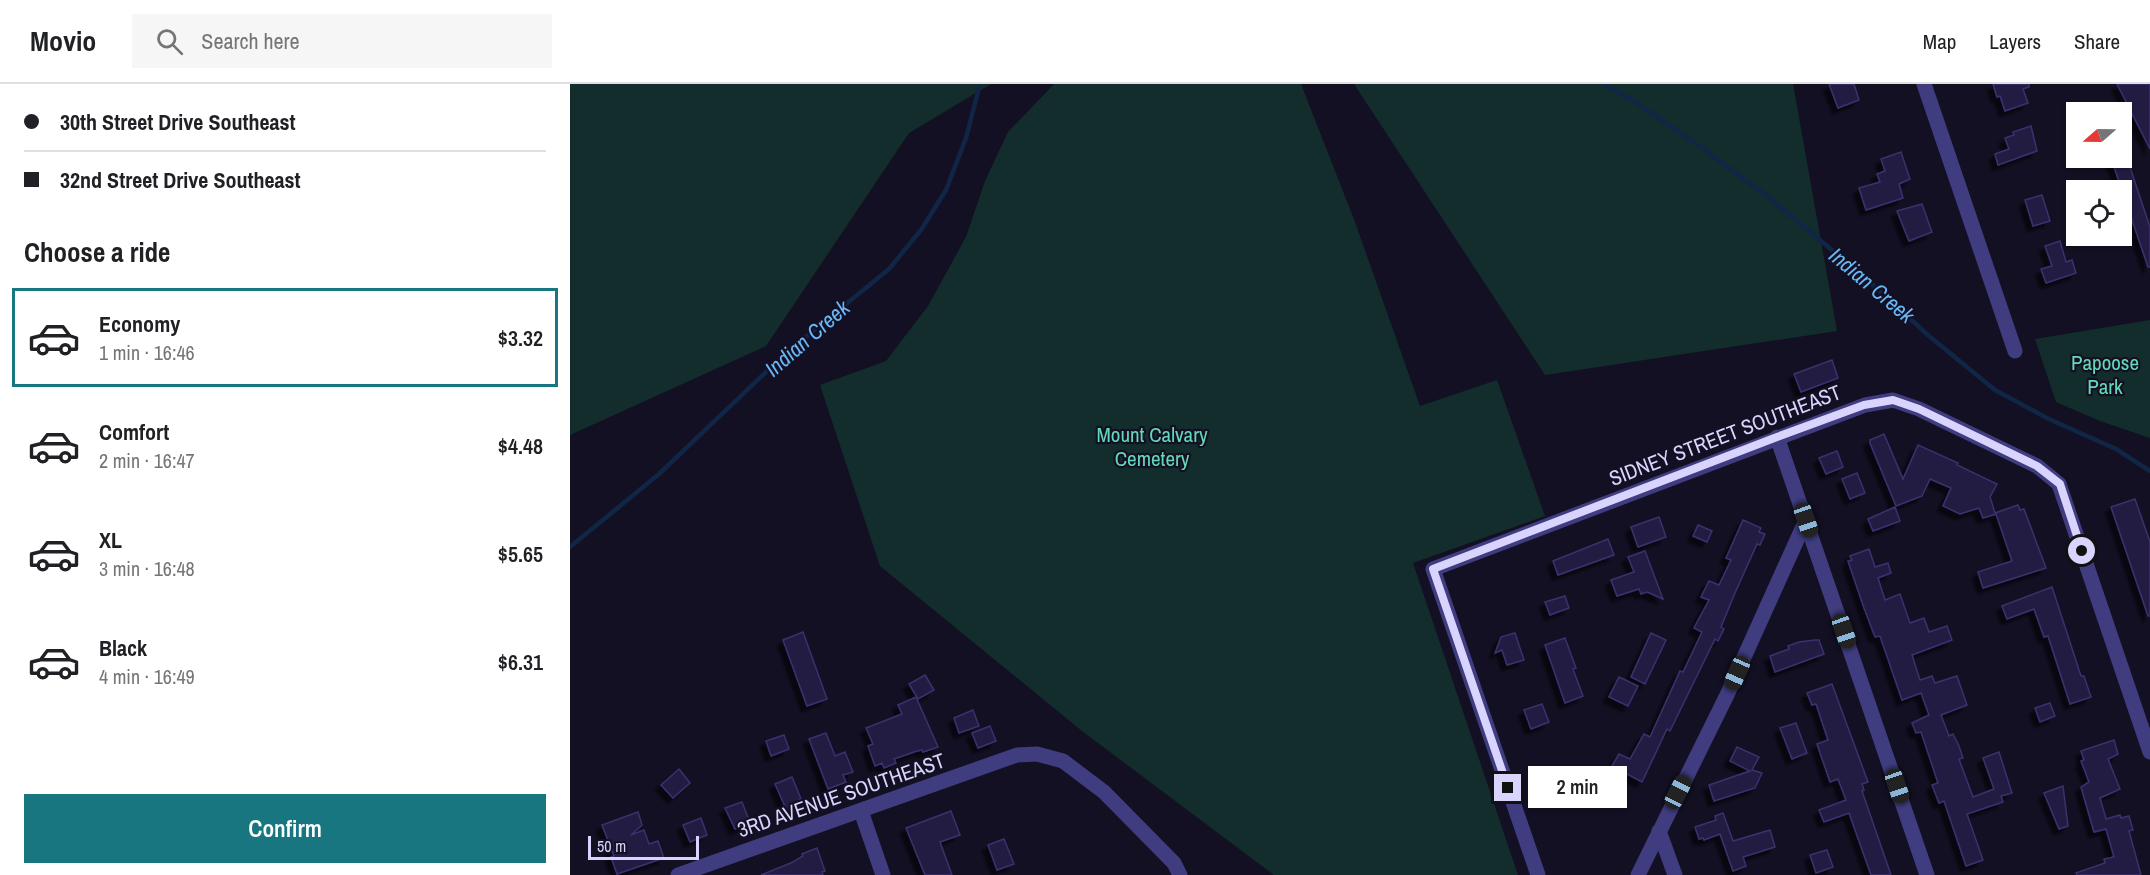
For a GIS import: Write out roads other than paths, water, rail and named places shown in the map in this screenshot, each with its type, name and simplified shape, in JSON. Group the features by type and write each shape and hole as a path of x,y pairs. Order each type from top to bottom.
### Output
{"street":[{"path":"1924,84 2015,351"},
{"name":"SIDNEY STREET SOUTHEAST","path":"1538,875 1433,569 1864,405 1893,400 1919,409 2037,466 2060,484 2150,752"},
{"path":"1777,437 1927,875"},
{"path":"1638,875 1727,695 1806,520"},
{"name":"3RD AVENUE SOUTHEAST","path":"678,875 1017,755 1037,754 1063,761 1104,792 1174,863 1180,875"},
{"path":"861,811 883,875"},
{"path":"1659,831 1675,875"}],"waterway":[{"name":"Indian Creek","path":"570,547 659,474 786,353 889,269 921,230 946,190 966,138 980,84"},
{"name":"Indian Creek","path":"1604,84 1632,100 1698,145 1767,196 1995,390 2049,419 2116,449 2150,471"}],"park label":[{"name":"Papoose Park","path":"2105,374"},
{"name":"Mount Calvary Cemetery","path":"1152,446"}]}
